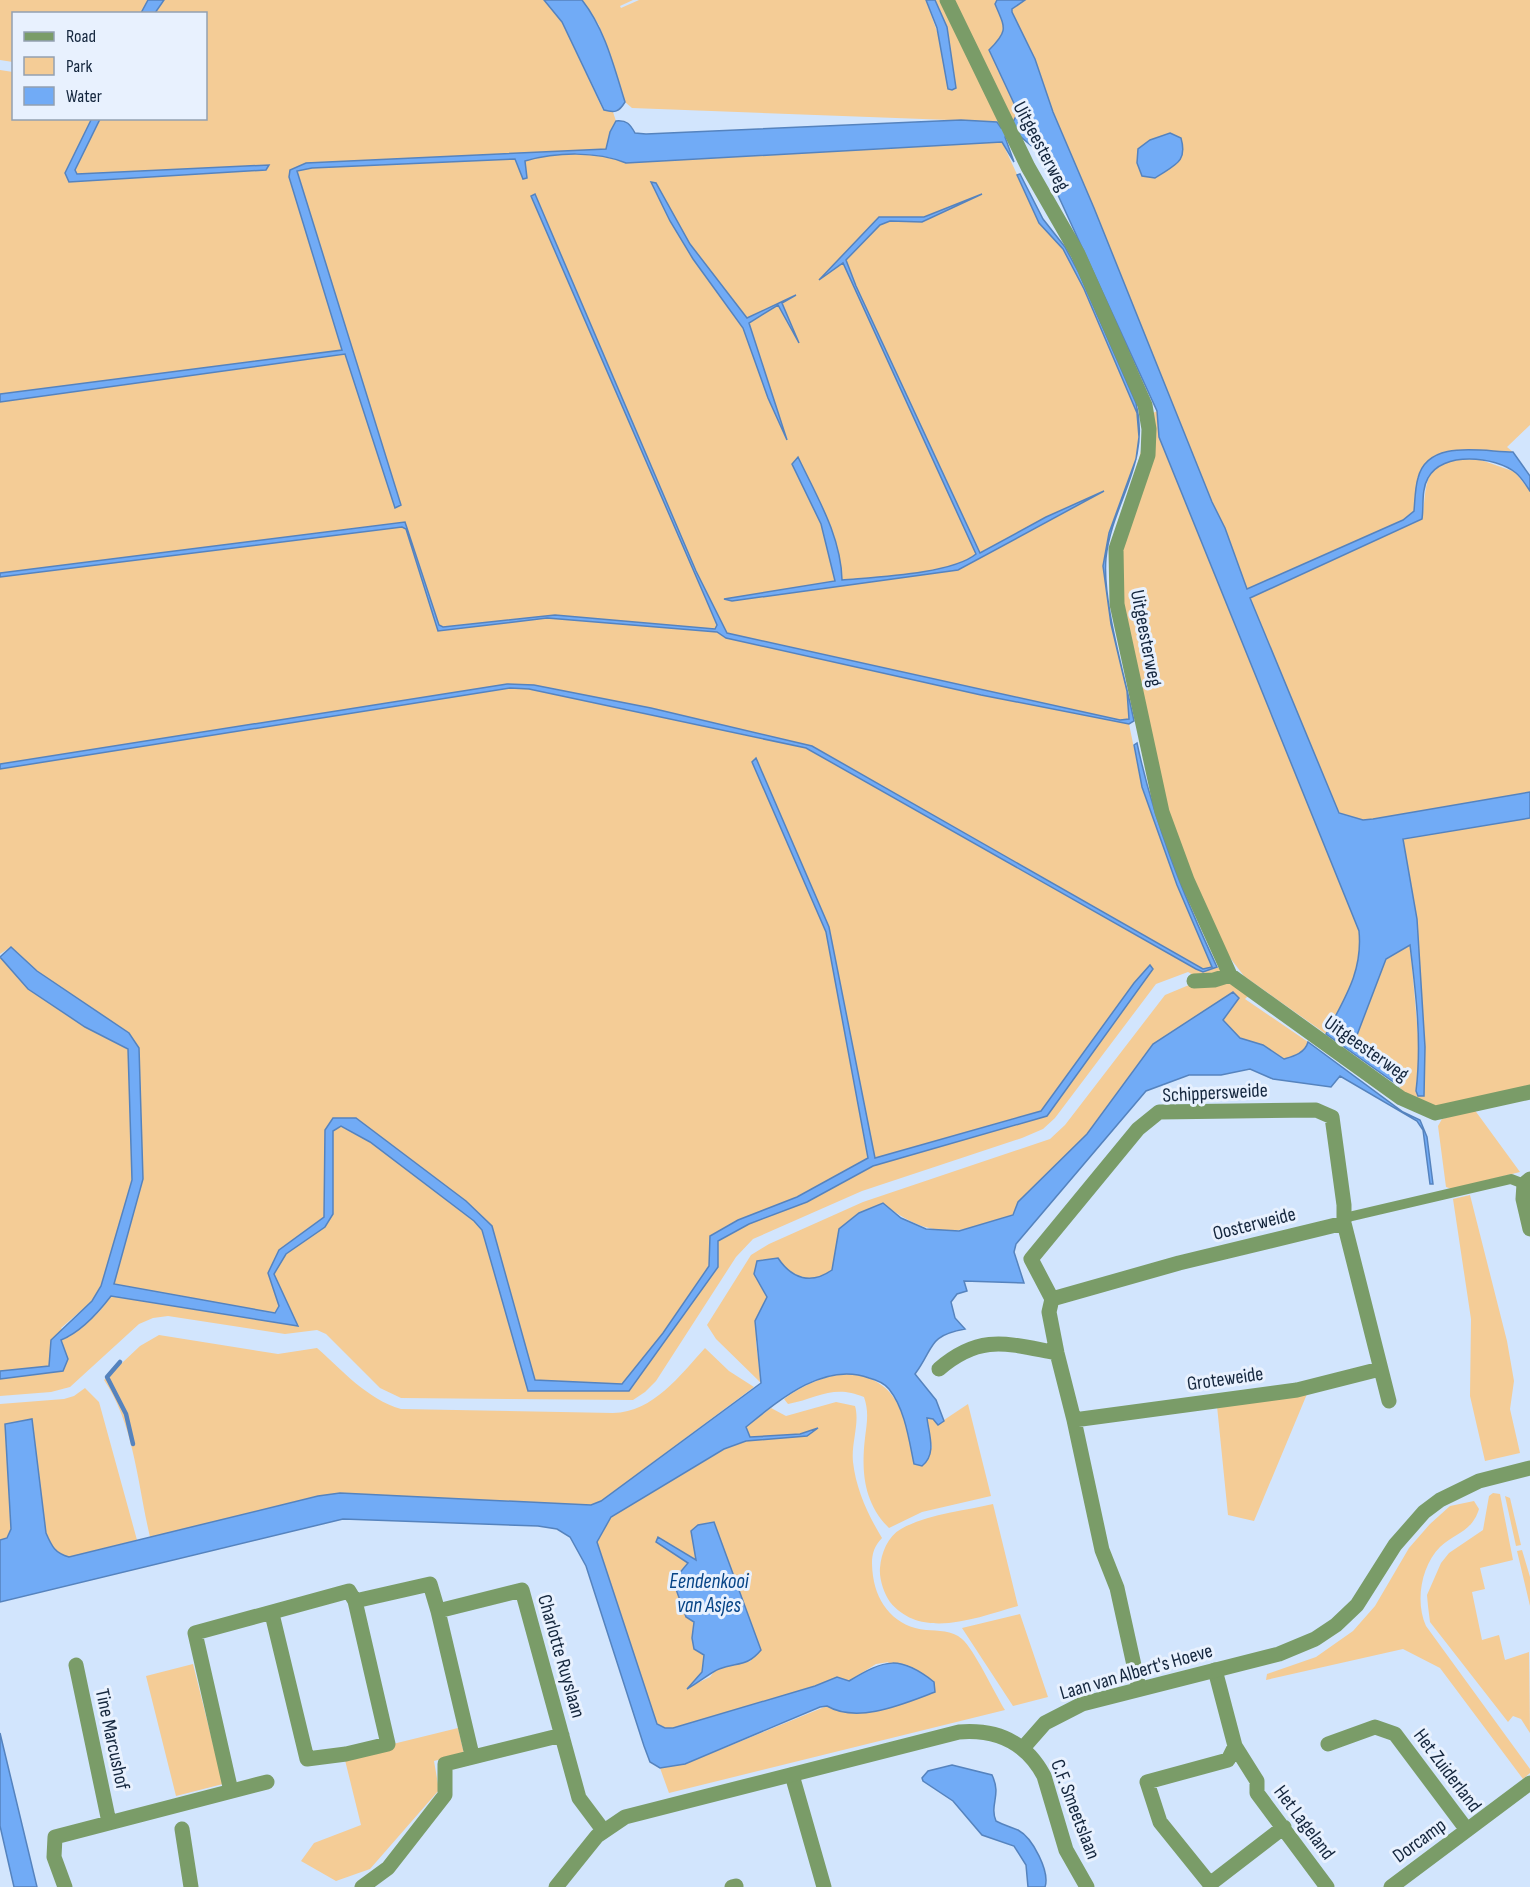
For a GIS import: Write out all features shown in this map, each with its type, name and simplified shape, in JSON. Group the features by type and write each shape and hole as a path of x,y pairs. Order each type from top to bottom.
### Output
{"street":[{"name":"Uitgeesterweg","path":"947,0 1028,167 1078,254 1145,405 1149,429 1148,455 1116,549 1117,604 1162,812 1187,880 1230,975 1401,1098 1435,1113 1530,1092"},
{"path":"1194,981 1214,980 1230,975"},
{"name":"Schippersweide","path":"1052,1299 1031,1259 1138,1129 1159,1112 1316,1110 1332,1117 1344,1220"},
{"path":"1389,1401 1344,1220 1511,1179 1527,1182 1523,1199 1530,1229"},
{"name":"Oosterweide","path":"1052,1299 1344,1220"},
{"path":"1052,1299 1049,1312 1057,1353 1102,1550 1118,1588 1139,1688"},
{"path":"939,1369 956,1354 981,1344 1009,1344 1057,1353"},
{"name":"Groteweide","path":"1074,1420 1298,1390 1380,1369"},
{"name":"Laan van Albert's Hoeve","path":"1023,1748 1054,1717 1082,1704 1279,1654 1315,1639 1336,1625 1357,1605 1403,1534 1440,1500 1479,1480 1530,1468"},
{"path":"355,1601 430,1584 472,1755"},
{"name":"Charlotte Ruyslaan","path":"438,1611 522,1590 579,1798 603,1830"},
{"path":"231,1791 195,1633 272,1614 349,1591 355,1601 388,1744 346,1754 307,1759 272,1614"},
{"name":"Tine Marcushof","path":"76,1665 109,1822"},
{"path":"1215,1670 1235,1746 1228,1760 1148,1782 1160,1822 1210,1884 1284,1827"},
{"name":"Het Zuiderland","path":"1328,1744 1375,1727 1395,1734 1467,1830"},
{"path":"556,1887 603,1830 625,1817 959,1732 991,1733 1023,1748"},
{"name":"Charlotte Ruyslaan","path":"362,1887 388,1868 445,1795 445,1764 472,1755 562,1735"},
{"name":"Het Lageland","path":"1235,1746 1257,1781 1257,1793 1327,1887"},
{"name":"C.F. Smeetslaan","path":"1023,1748 1044,1776 1066,1850 1087,1887"},
{"path":"792,1775 824,1887"},
{"path":"65,1887 54,1857 55,1837 267,1782"},
{"name":"Dorcamp","path":"1391,1887 1530,1783"},
{"path":"182,1829 191,1887"}],"green space":[{"path":"0,0 148,0 142,12 12,12 12,62 0,60"},
{"path":"164,0 544,0 562,21 603,110 613,112 616,121 610,132 606,149 306,163 289,177 342,350 0,394 0,70 12,72 12,120 92,120 65,173 83,175 77,174 75,170 100,120 207,120 207,12 156,12"},
{"path":"582,0 633,0 620,6 621,8 639,0 926,0 955,83 947,27 935,0 943,0 1003,122 632,108 625,102 599,25"},
{"path":"953,0 997,0 995,4 1005,28 1006,83 1018,113 1011,126"},
{"path":"1025,0 1530,0 1530,425 1507,447 1513,452 1454,450 1436,455 1414,511 1403,520 1247,590 1225,528 1212,502 1053,112 1035,59 1012,12 1012,9"},
{"path":"1002,142 1039,222 1063,249 1084,289 1137,413 1139,437 1136,459 1109,533 1103,566 1111,624 1127,691 1129,719 1120,720 727,633 696,571 535,194 531,196 705,597 717,626 715,629 555,615 443,627 439,625 405,522 0,573 0,402 345,354 395,507 400,505 297,171 312,168 515,159 527,177 525,161 576,154 602,156 626,163"},
{"path":"1157,411 1159,437 1359,931 1358,959 1351,985 1326,1034 1244,976 1227,954 1202,907 1164,805 1119,589 1119,549 1149,415"},
{"path":"1463,459 1481,460 1515,472 1530,491 1530,792 1373,819 1363,820 1339,813 1250,598 1422,519 1426,487 1433,471 1449,462"},
{"path":"402,527 406,529 438,631 547,618 717,632 726,638 1129,724 1142,787 1177,885 1213,967 1203,969 812,746 651,708 507,684 0,764 0,577"},
{"path":"510,688 529,689 806,748 1196,969 1203,972 1217,967 1223,970 1199,978 1188,972 1156,984 1055,1118 1043,1129 862,1191 753,1239 736,1257 656,1381 633,1400 401,1398 380,1388 326,1334 317,1330 285,1334 168,1316 153,1318 139,1324 70,1387 51,1392 0,1396 0,957 28,989 85,1027 128,1049 132,1180 101,1286 92,1301 61,1328 69,1337 99,1312 111,1296 298,1326 274,1274 286,1254 324,1227 333,1131 341,1126 370,1142 474,1221 482,1230 528,1390 629,1391 718,1267 718,1241 749,1224 807,1202 873,1166 1047,1116 1134,983 1041,1111 875,1158 829,927 755,758 752,762 826,932 868,1159 797,1197 738,1220 710,1236 709,1266 663,1333 622,1384 535,1380 492,1226 356,1118 325,1130 324,1217 279,1250 268,1273 279,1306 274,1313 113,1284 143,1179 129,1033 37,971 11,947 0,954 0,769"},
{"path":"1530,818 1530,1087 1441,1107 1422,1104 1408,1098 1377,1058 1353,1043 1386,959 1410,944 1420,1058 1416,1091 1424,1096 1425,1047 1417,919 1403,839"},
{"path":"1233,980 1249,995 1245,999 1308,1042 1306,1048 1284,1059 1263,1045 1240,1038 1223,1020 1239,998 1233,993 1153,1044 1087,1134 1019,1202 1013,1215 978,1227 946,1230 915,1223 883,1203 839,1229 832,1271 816,1278 802,1278 790,1271 778,1258 754,1274 767,1297 756,1342 761,1383 716,1339 707,1325 751,1255 769,1244 863,1202 1050,1139 1065,1125 1165,995 1189,985"},
{"path":"1474,1109 1520,1172 1452,1189 1446,1187 1438,1126 1442,1119"},
{"path":"1470,1195 1507,1341 1514,1381 1510,1409 1520,1453 1485,1461 1470,1396 1471,1319 1453,1199"},
{"path":"159,1335 278,1354 317,1348 366,1391 401,1409 613,1413 628,1411 654,1399 665,1390 705,1348 729,1371 754,1387 601,1501 591,1505 340,1493 150,1537 129,1436 114,1397 104,1380 140,1346"},
{"path":"853,1373 870,1378 892,1395 904,1419 914,1464 932,1448 927,1418 933,1419 938,1424 968,1404 991,1496 922,1512 889,1528 874,1508 866,1486 864,1451 867,1412 864,1397 853,1393 835,1392 788,1404 784,1399 817,1381 834,1375"},
{"path":"85,1388 99,1402 137,1540 69,1557 54,1549 46,1533 31,1419 5,1424 11,1530 7,1538 0,1540 0,1404 64,1399 74,1396"},
{"path":"1307,1394 1254,1521 1228,1515 1217,1406"},
{"path":"836,1402 855,1406 857,1419 853,1462 857,1482 863,1501 882,1538 876,1546 872,1560 875,1587 879,1596 890,1613 906,1624 915,1628 949,1632 962,1639 1005,1710 669,1793 660,1768 685,1764 827,1706 889,1662 876,1664 849,1681 837,1677 815,1686 673,1728 665,1728 657,1724 597,1542 611,1517 725,1449 746,1441 806,1436 816,1430 800,1434 750,1437 746,1427 771,1408 786,1416","holes":["711,1522 751,1661 716,1669 710,1677 689,1687 702,1672 704,1655 692,1638 694,1621 677,1574 688,1563 658,1537 696,1561 698,1525"]},
{"path":"1493,1493 1500,1494 1513,1560 1480,1568 1485,1589 1472,1592 1482,1640 1499,1635 1505,1660 1529,1652 1530,1733 1521,1719 1513,1716 1508,1722 1430,1622 1427,1595 1441,1563 1449,1553 1483,1530 1489,1496"},
{"path":"1505,1496 1510,1498 1521,1545 1516,1546"},
{"path":"1474,1501 1479,1509 1472,1523 1440,1547 1428,1564 1422,1585 1421,1606 1426,1626 1530,1769 1530,1773 1523,1779 1440,1668 1403,1649 1266,1680 1267,1674 1316,1657 1353,1631 1375,1606 1409,1548 1430,1524 1450,1506"},
{"path":"993,1504 1018,1606 968,1620 934,1623 918,1621 903,1614 890,1602 882,1586 880,1568 886,1546 896,1532 934,1516"},
{"path":"1522,1550 1530,1577 1530,1606 1517,1551"},
{"path":"1020,1614 1048,1697 1013,1706 962,1628"},
{"path":"193,1664 223,1784 176,1796 146,1676"},
{"path":"458,1728 464,1753 434,1761 439,1790 370,1869 336,1881 301,1861 314,1843 361,1825 344,1756"}],"water":[{"path":"148,0 164,0 156,12 142,12"},
{"path":"544,0 582,0 590,11 608,49 625,102 619,110 604,110 562,22"},
{"path":"926,0 935,0 947,27 956,88 952,90 948,89 937,28"},
{"path":"997,0 1025,0 1012,9 1012,12 1035,59 1053,112 1212,502 1225,528 1247,589 1403,520 1414,511 1417,482 1424,465 1433,457 1445,452 1472,450 1513,452 1530,476 1530,491 1516,473 1495,463 1469,459 1445,463 1435,469 1428,478 1422,519 1250,598 1339,813 1363,820 1373,819 1530,792 1530,818 1403,839 1417,919 1425,1047 1424,1096 1418,1096 1416,1091 1418,1036 1410,945 1386,959 1354,1043 1377,1058 1399,1086 1326,1034 1351,985 1358,959 1359,931 1159,437 1157,411 1046,169 1035,149 1014,131 1005,137 1014,162 1002,142 626,163 602,156 576,154 550,156 525,161 527,178 523,179 515,159 312,168 297,171 401,505 395,508 345,354 0,402 0,394 342,350 289,177 290,170 306,163 606,149 610,132 616,121 628,123 635,133 646,134 961,120 997,122 1001,128 1011,126 1018,112 989,50 1000,38 1003,28 995,4"},
{"path":"91,120 100,120 75,170 77,174 269,165 266,170 69,182 65,173"},
{"path":"1170,133 1181,138 1183,153 1181,158 1155,178 1142,176 1137,163 1138,149 1150,140"},
{"path":"1020,174 1043,219 1065,247 1079,273 1136,403 1139,425 1139,435 1137,413 1084,289 1063,249 1039,223 1017,175"},
{"path":"651,182 656,183 690,244 747,318 796,295 782,303 799,343 778,305 749,323 787,440 768,398 743,328 693,259 670,221"},
{"path":"535,194 696,571 727,633 1120,720 1129,719 1127,691 1111,624 1108,599 1134,721 1129,724 981,695 726,638 717,632 547,618 438,631 406,529 402,527 0,577 0,573 405,522 439,625 443,627 555,615 715,629 717,625 531,196"},
{"path":"982,194 922,222 890,221 880,225 846,260 856,286 980,553 1046,517 1104,491 958,570 732,601 724,599 835,581 821,524 792,464 798,457 833,532 841,564 842,580 932,570 965,561 976,554 843,263 819,280 879,217 924,217"},
{"path":"1135,461 1110,538 1106,558 1107,594 1103,566 1109,533"},
{"path":"507,684 534,685 651,708 812,746 1203,969 1212,967 1177,885 1142,787 1134,745 1137,743 1152,801 1171,858 1217,967 1203,972 1196,969 806,748 529,689 510,688 0,769 0,764"},
{"path":"756,758 829,927 875,1158 1041,1111 1134,983 1150,965 1153,969 1047,1116 873,1166 807,1202 749,1224 718,1241 718,1267 629,1391 528,1391 482,1230 474,1221 370,1142 341,1126 333,1131 333,1214 325,1227 286,1254 274,1274 298,1326 111,1296 89,1321 61,1340 68,1359 63,1371 0,1379 0,1371 49,1366 51,1340 92,1301 101,1286 132,1180 128,1049 85,1027 28,989 0,957 11,947 37,971 129,1033 139,1048 143,1179 114,1284 275,1313 279,1306 268,1273 279,1250 324,1217 325,1130 333,1118 356,1118 466,1201 492,1226 535,1380 622,1384 663,1333 709,1266 710,1236 738,1220 797,1197 868,1158 826,932 752,762"},
{"path":"1233,992 1239,998 1223,1020 1240,1038 1263,1045 1284,1059 1302,1051 1308,1042 1403,1112 1420,1120 1427,1137 1433,1184 1430,1184 1423,1130 1417,1121 1340,1076 1331,1087 1273,1079 1250,1069 1221,1075 1189,1075 1146,1091 1016,1244 1014,1252 1024,1283 964,1281 967,1291 957,1294 951,1302 955,1318 965,1329 938,1339 915,1374 936,1400 944,1421 938,1425 933,1419 927,1418 931,1450 927,1461 922,1466 914,1464 903,1415 887,1387 880,1382 852,1374 835,1375 803,1386 772,1406 746,1427 750,1437 800,1434 818,1428 807,1436 746,1441 724,1449 611,1517 597,1542 657,1724 665,1728 673,1728 815,1686 837,1677 849,1681 873,1668 892,1663 911,1667 922,1673 934,1682 935,1692 866,1713 839,1711 827,1706 820,1707 685,1764 660,1768 650,1762 644,1746 586,1566 570,1537 557,1529 538,1526 343,1519 0,1602 0,1540 7,1538 11,1529 5,1424 32,1419 46,1533 54,1549 69,1557 318,1496 340,1493 591,1505 601,1501 761,1383 755,1321 767,1297 754,1274 757,1261 778,1258 789,1271 802,1278 824,1275 832,1270 839,1229 859,1213 883,1203 901,1218 926,1229 959,1231 1013,1215 1018,1202 1087,1134 1153,1044"},
{"name":"Eendenkooi van Asjes","path":"714,1522 761,1650 747,1662 716,1670 687,1689 702,1672 704,1655 694,1649 692,1638 694,1622 686,1617 673,1581 688,1563 656,1542 658,1537 696,1560 691,1531 698,1525"},
{"path":"0,1733 37,1887 14,1887 0,1826"},
{"path":"952,1765 992,1775 996,1789 994,1815 996,1821 1018,1830 1029,1840 1043,1864 1045,1887 1028,1887 1026,1865 1014,1846 982,1835 953,1801 923,1781 922,1778 928,1771"}],"waterway":[{"path":"120,1362 107,1377 126,1414 133,1444"}]}
